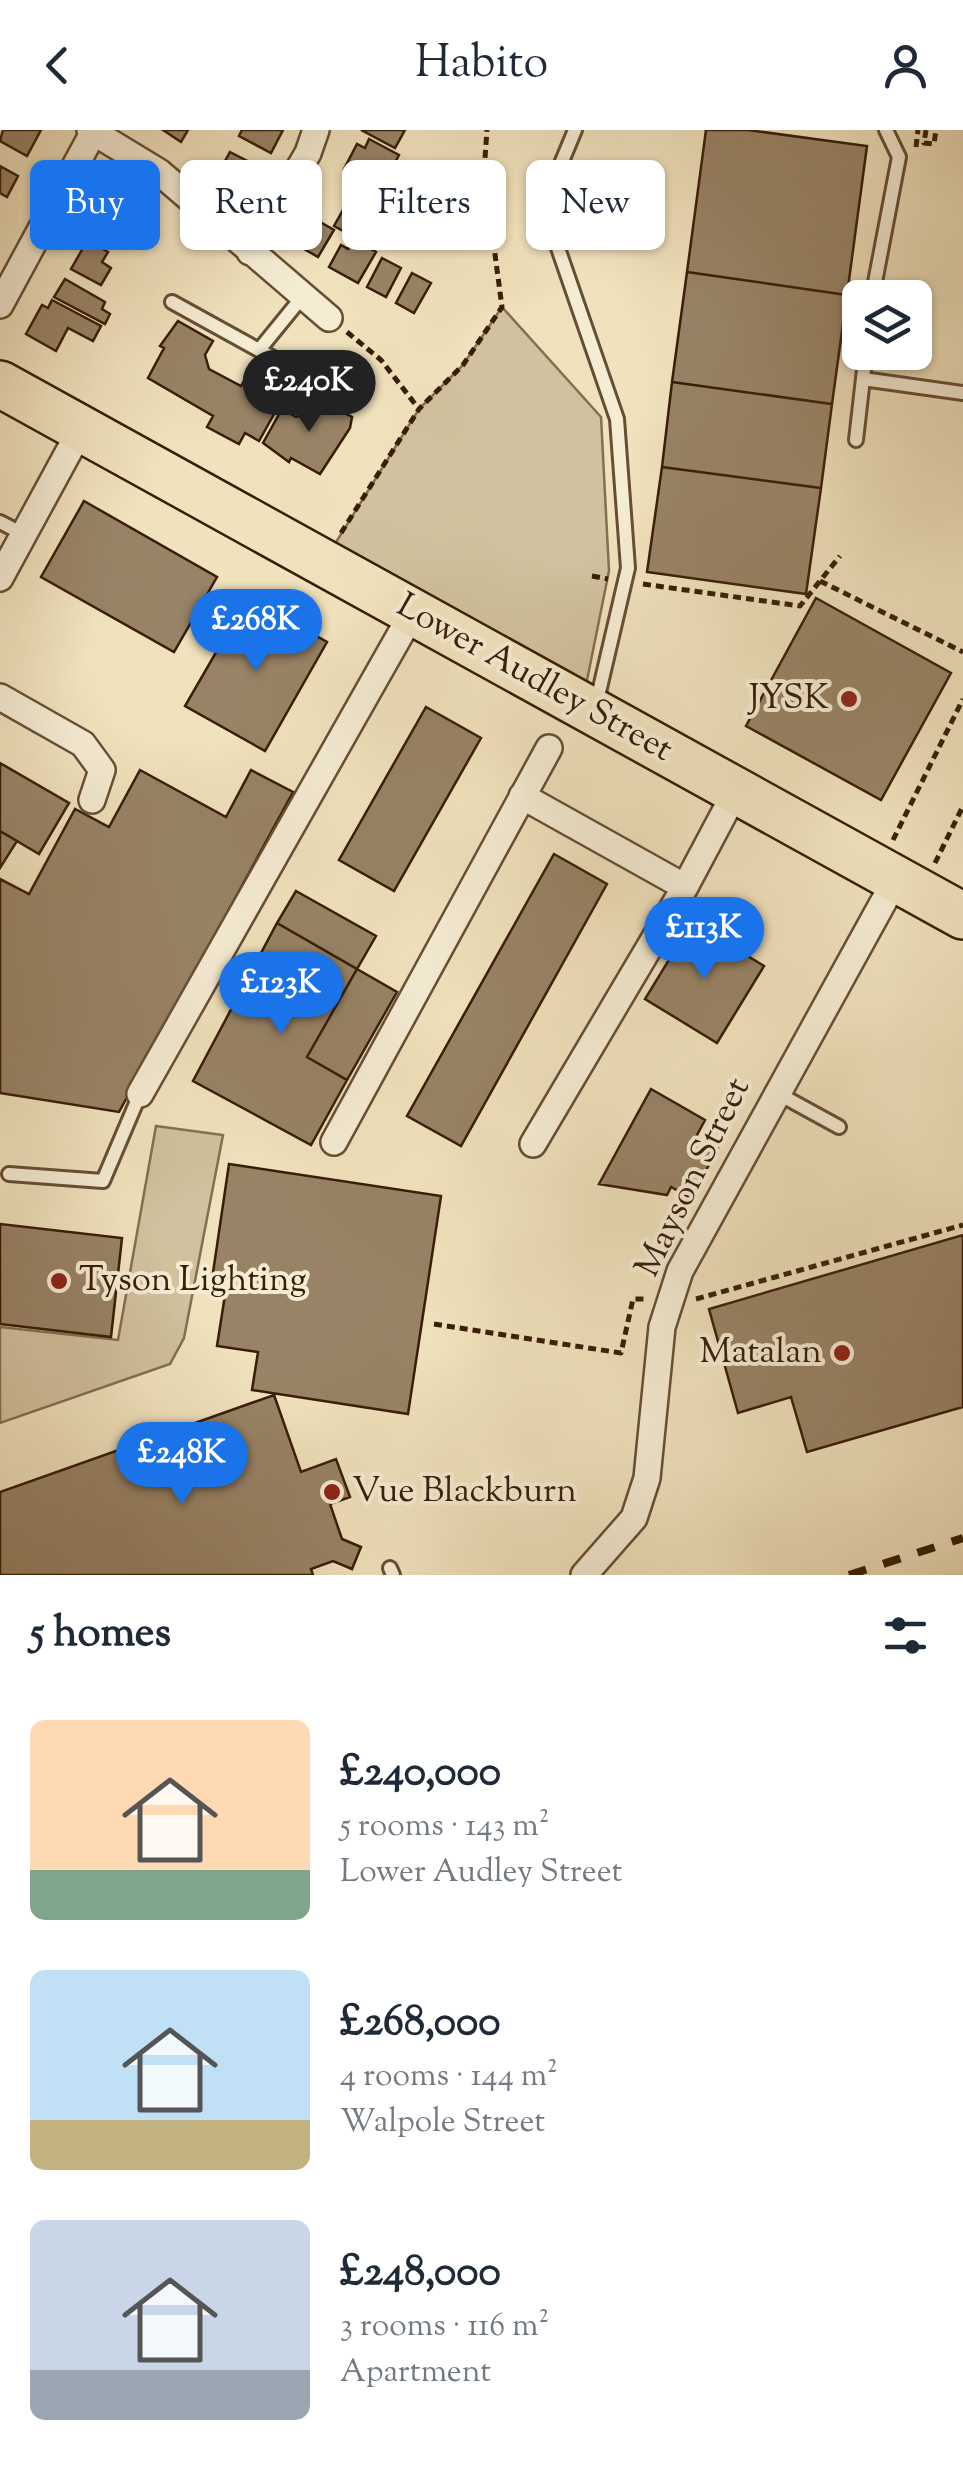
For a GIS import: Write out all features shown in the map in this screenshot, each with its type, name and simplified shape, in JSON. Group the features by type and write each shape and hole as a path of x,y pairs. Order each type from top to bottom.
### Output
{"highway":[{"name":"Lower Audley Street","path":"0,384 963,916"}],"street":[{"path":"250,252 316,130"},
{"path":"0,305 92,132 159,172 329,318"},
{"path":"0,578 81,429"},
{"path":"140,1094 413,612"},
{"path":"0,697 84,744 102,770 92,800"},
{"path":"334,1142 550,748"},
{"path":"533,1144 686,887 736,791"},
{"path":"522,796 686,887"},
{"name":"Mayson Street","path":"584,1575 634,1518 647,1478 662,1327 680,1271 775,1092 898,880"}],"lane":[{"path":"575,130 558,172 558,248 617,419 625,582 594,712"},
{"path":"875,280 898,157 886,130"},
{"path":"259,350 303,296"},
{"path":"172,302 344,396"},
{"path":"856,440 864,370"},
{"path":"863,380 963,393"},
{"path":"0,522 23,534"},
{"path":"775,1092 839,1127"},
{"path":"9,1174 103,1181 140,1094"}],"path":[{"path":"323,563 419,409 463,365 502,308 484,172 487,130"},
{"path":"926,130 924,143 934,144 936,130"},
{"path":"329,318 382,360 419,409"},
{"path":"625,582 800,606 840,556"},
{"path":"820,581 963,652"},
{"path":"898,880 963,699"},
{"path":"898,880 963,806"},
{"path":"434,1324 620,1353 633,1299 688,1301 963,1224"}],"shaded area":[{"path":"502,307 601,417 609,571 582,705 323,563 419,409 463,365"},
{"path":"156,1126 223,1135 184,1338 170,1364 0,1423 0,1327 118,1340"}],"building":[{"path":"3,130 41,130 27,156 0,141"},
{"path":"163,130 188,130 181,142"},
{"path":"242,130 283,130 271,153 239,136"},
{"path":"361,130 405,130 395,148"},
{"path":"706,130 748,130 867,146 849,280 842,280 842,294 687,272"},
{"path":"369,139 399,155 396,160 349,160 357,144 365,148"},
{"path":"230,152 245,160 226,160"},
{"path":"0,166 18,176 7,197 0,193"},
{"path":"342,212 342,230 334,226"},
{"path":"322,223 334,230 318,257 306,250 322,250"},
{"path":"341,245 342,250 376,252 358,283 329,267"},
{"path":"82,250 108,252 102,262 111,268 101,285 71,269"},
{"path":"382,258 401,268 386,297 367,287"},
{"path":"687,272 842,294 842,331 832,404 672,382"},
{"path":"412,273 431,283 414,313 396,303"},
{"path":"65,279 105,302 102,309 110,314 105,324 54,297"},
{"path":"52,300 101,326 93,341 68,328 56,351 26,334 42,305 48,308"},
{"path":"178,321 213,341 205,355 209,369 241,386 245,379 260,388 256,394 278,407 259,441 245,433 239,444 207,427 213,416 148,378 164,348 160,346"},
{"path":"672,382 832,404 821,488 662,467"},
{"path":"318,399 352,417 350,428 320,474 291,458 289,462 263,443 282,409 296,417 310,412"},
{"path":"662,467 821,488 806,594 647,572"},
{"path":"84,501 217,577 174,652 41,577"},
{"path":"248,597 327,642 265,751 185,706"},
{"name":"JYSK","path":"816,598 951,673 881,800 746,726"},
{"path":"426,707 481,738 394,891 339,860"},
{"path":"0,763 69,803 39,854 0,831"},
{"path":"140,770 226,817 251,770 293,792 119,1112 0,1093 0,879 29,894 75,809 109,827"},
{"path":"0,831 17,841 0,868"},
{"path":"554,854 607,884 461,1146 407,1116"},
{"path":"296,891 376,936 357,969 277,923"},
{"path":"692,922 764,966 717,1043 645,999"},
{"path":"277,923 357,969 307,1057 347,1080 311,1145 193,1081"},
{"path":"357,969 397,992 347,1080 307,1057"},
{"path":"651,1089 705,1120 696,1137 718,1148 691,1198 671,1187 667,1195 599,1184"},
{"path":"229,1164 441,1196 408,1414 252,1390 258,1352 217,1346 225,1295 210,1293"},
{"name":"Tyson Lighting","path":"0,1224 122,1238 111,1337 0,1324"},
{"name":"Matalan","path":"963,1235 963,1407 807,1452 791,1397 738,1413 709,1309"},
{"path":"274,1395 301,1472 336,1459 350,1497 330,1504 342,1539 361,1547 352,1569 333,1561 311,1569 313,1575 0,1575 0,1492"}],"railway":[{"path":"849,1575 963,1538"}],"place":[{"name":"JYSK","path":"849,699"},
{"name":"Tyson Lighting","path":"59,1281"},
{"name":"Matalan","path":"842,1353"},
{"name":"Vue Blackburn","path":"332,1492"}]}
